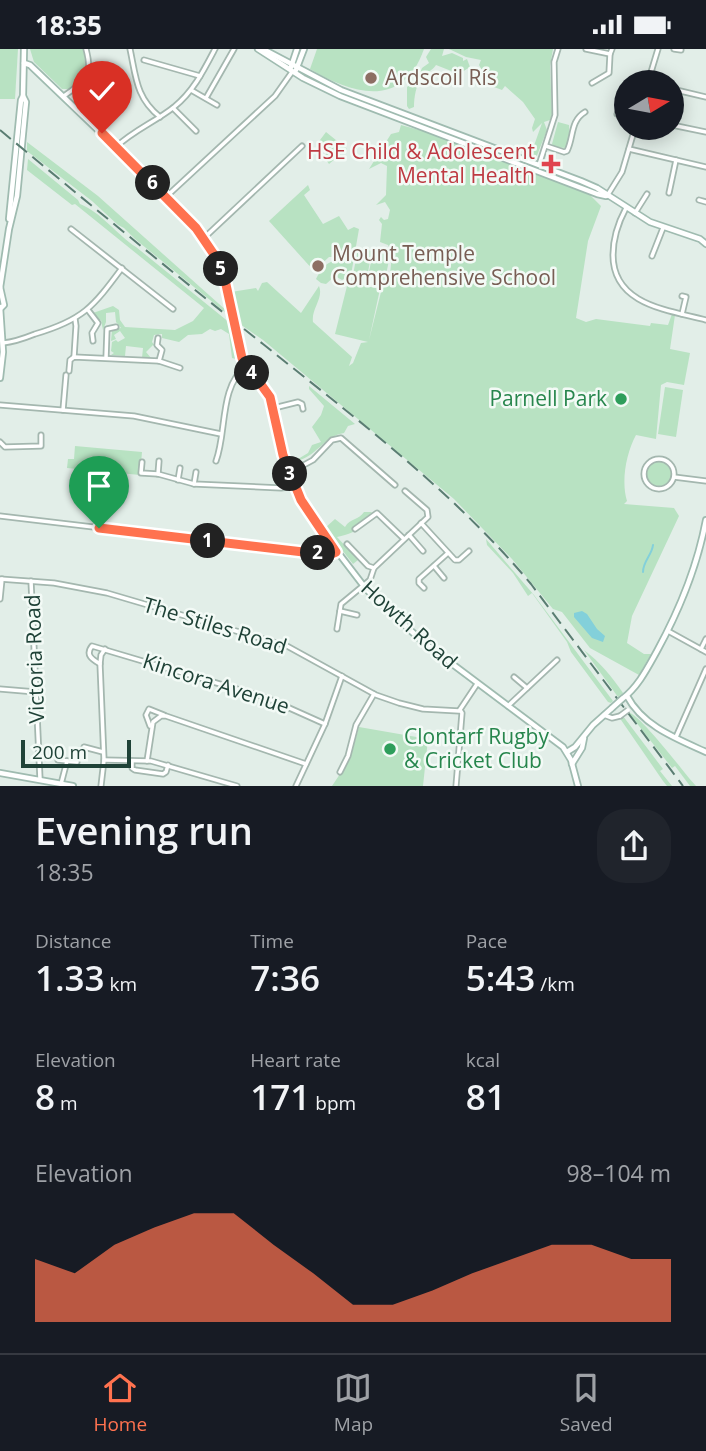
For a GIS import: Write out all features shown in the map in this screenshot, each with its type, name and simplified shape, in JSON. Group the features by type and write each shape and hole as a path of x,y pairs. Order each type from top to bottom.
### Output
{"main road":[{"path":"0,378 3,343 1,308 4,304 0,287 19,180 26,102 23,96 24,49"},
{"path":"260,49 330,88"},
{"path":"260,49 292,72 607,196 663,228 703,239 706,244"},
{"path":"292,72 291,65 297,49"},
{"path":"292,72 297,68 304,49"},
{"name":"Howth Road","path":"23,63 30,65 64,96 167,197 204,238 225,280 241,355 246,366 265,388 274,408 289,473 307,512 336,552 363,586 410,631 567,752 578,786"},
{"path":"567,752 640,681 668,631 690,582 704,542 706,520"},
{"path":"625,697 631,709 651,725 706,751"},
{"path":"572,764 582,748 584,737"},
{"path":"0,773 73,786"}],"street":[{"path":"64,96 84,81 88,65 86,49"},
{"path":"131,49 140,96 160,117"},
{"path":"116,147 130,134 173,108 191,90 215,49"},
{"path":"206,98 234,49"},
{"path":"537,167 555,115 554,62 558,49"},
{"path":"586,49 611,51 608,73 592,83"},
{"path":"651,70 657,49"},
{"path":"674,49 681,50"},
{"path":"144,60 200,76"},
{"path":"167,197 275,96 292,72"},
{"path":"191,90 217,105"},
{"path":"684,92 706,97"},
{"path":"173,108 196,131"},
{"path":"546,146 567,151 575,122 585,112"},
{"path":"684,127 706,132"},
{"path":"607,196 622,171 632,140"},
{"path":"204,238 302,146"},
{"path":"629,149 706,167"},
{"path":"669,193 676,160"},
{"path":"635,213 647,194"},
{"path":"699,200 706,202"},
{"path":"626,208 616,231 613,250 619,283 635,298 706,320"},
{"path":"652,256 663,228"},
{"path":"71,229 173,309"},
{"path":"3,343 67,324 75,319 88,310 122,268"},
{"path":"682,296 686,297 682,314"},
{"path":"88,310 98,323 92,333 93,341"},
{"path":"63,410 67,373 70,360 74,357 75,319"},
{"path":"106,358 107,329 116,327"},
{"path":"158,338 157,345 168,351"},
{"path":"159,361 162,350"},
{"path":"74,357 159,361 180,368"},
{"path":"216,461 230,390 237,375 246,366"},
{"path":"274,408 298,402 303,409"},
{"path":"0,405 146,417 221,435"},
{"path":"0,442 5,447 41,446 41,435"},
{"path":"289,473 313,460 337,437 344,439 395,485"},
{"path":"661,458 673,467 674,477 669,485 655,488 647,483 644,473 647,464 661,458"},
{"path":"158,474 159,461"},
{"path":"142,462 141,473 158,474 194,484 281,488 295,486"},
{"path":"178,480 180,468"},
{"path":"194,484 195,472"},
{"path":"674,477 706,481"},
{"path":"369,592 374,568 428,517 428,512 405,491"},
{"path":"355,529 377,513 404,539"},
{"path":"0,516 331,555 336,552"},
{"path":"421,523 457,560 469,551"},
{"path":"409,535 423,551"},
{"path":"347,544 368,566 374,568"},
{"path":"424,588 419,579 449,553"},
{"path":"434,566 444,578"},
{"path":"337,629 342,602 372,577"},
{"path":"0,599 1,579"},
{"name":"The Stiles Road","path":"1,579 54,583 107,593 287,646 374,694 423,709 460,710"},
{"name":"Victoria Road","path":"32,581 40,779"},
{"path":"340,611 357,615"},
{"path":"668,631 706,652"},
{"path":"701,649 706,639"},
{"path":"100,664 90,657 89,649 95,645 105,649 100,664 104,760 101,786"},
{"name":"Kincora Avenue","path":"105,649 267,698 324,724"},
{"path":"508,706 558,660"},
{"path":"676,737 706,669"},
{"path":"296,786 324,724 342,675"},
{"path":"514,677 527,688"},
{"path":"456,786 462,713 460,710 477,684"},
{"path":"0,689 36,692"},
{"path":"340,772 348,757 356,725 374,694"},
{"path":"147,761 150,728 146,715 149,709 306,764"},
{"path":"604,715 620,716 631,709"},
{"path":"150,728 156,719 166,716"},
{"path":"84,747 103,752"},
{"path":"58,760 77,762"},
{"path":"104,760 147,761 168,765 237,786"},
{"path":"61,784 66,761"},
{"path":"132,761 132,768 135,770 163,773 168,765"}],"green space":[{"path":"0,49 18,49 15,99 0,99"},
{"path":"30,49 83,49 85,67 82,77 70,89 62,89 34,62"},
{"name":"Ardscoil Rís","path":"317,49 424,49 415,68 403,81 390,89 375,91 343,85 310,69"},
{"path":"431,49 444,49 442,56 452,53 463,58 463,61 467,59 470,67 459,74 436,65 420,80 414,107 409,109 407,87 417,80 422,68 429,63 426,57"},
{"path":"449,49 553,49 550,66 552,114 550,120 544,122 547,130 536,158 530,157 542,123 533,132 535,119 523,102 505,86 502,90 494,87 483,77 479,65 481,60"},
{"path":"558,122 569,125 570,140 566,148 554,147 552,144"},
{"path":"401,125 430,133 590,195 601,206 588,241 576,318 586,322 596,319 650,326 651,323 668,325 672,314 675,315 670,349 690,353 684,385 667,382 661,385 656,439 636,435 627,459 625,477 627,501 624,504 674,508 679,516 632,616 627,643 644,654 651,654 639,675 590,648 562,612 553,609 512,559 454,499 263,340 237,322 231,292 256,288 258,291 262,283 267,282 301,313 319,286 320,295 313,322 352,357 349,366 353,363 361,343 368,342 335,334 348,282 380,289 369,340 381,292 390,275 392,253 388,245 380,242 382,224 379,220 381,217 388,219 390,210 385,202 376,205 386,195 387,166 381,163 369,169 391,134 399,132"},
{"path":"326,132 347,149 329,164 324,157 327,152 317,144"},
{"path":"27,142 98,196 228,312 27,151"},
{"path":"28,159 80,204 102,218 230,323 236,359 232,358 229,334 221,329 188,335 179,342 162,338 162,334 154,335 152,342 157,349 153,345 146,352 151,358 142,358 143,348 126,346 125,356 111,355 114,353 111,351 112,342 125,338 120,331 114,335 116,339 111,341 112,330 121,328 116,322 115,312 106,313 103,330 101,320 93,313 113,306 119,310 120,320 125,327 175,330 193,321 204,308 75,204 72,205 27,170"},
{"path":"308,185 310,190 304,195 323,224 339,216 348,230 354,227 359,229 351,275 342,280 335,276 326,284 316,279 323,268 336,257 329,257 314,271 269,221"},
{"path":"358,248 372,251 367,277 353,275"},
{"path":"373,252 390,255 385,280 368,277"},
{"path":"309,386 355,424 348,426 344,433 300,460 298,459 308,453 312,445 321,442 312,427 324,406"},
{"path":"665,387 683,390 676,437 658,434"},
{"path":"75,446 142,452 140,475 67,468 68,459 74,459"},
{"path":"659,461 668,465 672,474 668,483 659,487 650,483 646,474 650,465"},
{"path":"364,512 372,512 358,529 337,537 358,560 353,564 325,528 335,519 345,527"},
{"path":"486,539 534,595 613,701 611,703 571,652 567,642 532,593 528,596 513,573 487,545"},
{"path":"584,650 605,670 623,693 618,697"},
{"path":"628,712 652,733 696,786 690,786 675,766 672,768"},
{"path":"623,716 663,769 660,771 672,786 667,786 663,781 619,717"},
{"name":"Clontarf Rugby & Cricket Club","path":"359,727 428,739 423,786 332,786 350,759"}],"water":[{"path":"582,611 605,636 603,642 592,638 574,617 574,613"}],"waterway":[{"path":"643,572 653,545"}],"railway":[{"path":"0,130 368,429 470,518 531,584 683,786"}],"place":[{"name":"Ardscoil Rís","path":"371,78"},
{"name":"HSE Child & Adolescent Mental Health","path":"551,164"},
{"name":"Mount Temple Comprehensive School","path":"318,266"},
{"name":"Parnell Park","path":"621,399"},
{"name":"Clontarf Rugby & Cricket Club","path":"390,749"}],"route":[{"path":"99,528 329,555 336,552 307,512 291,478 270,397 242,358 225,280 215,256 196,228 102,133"}]}
